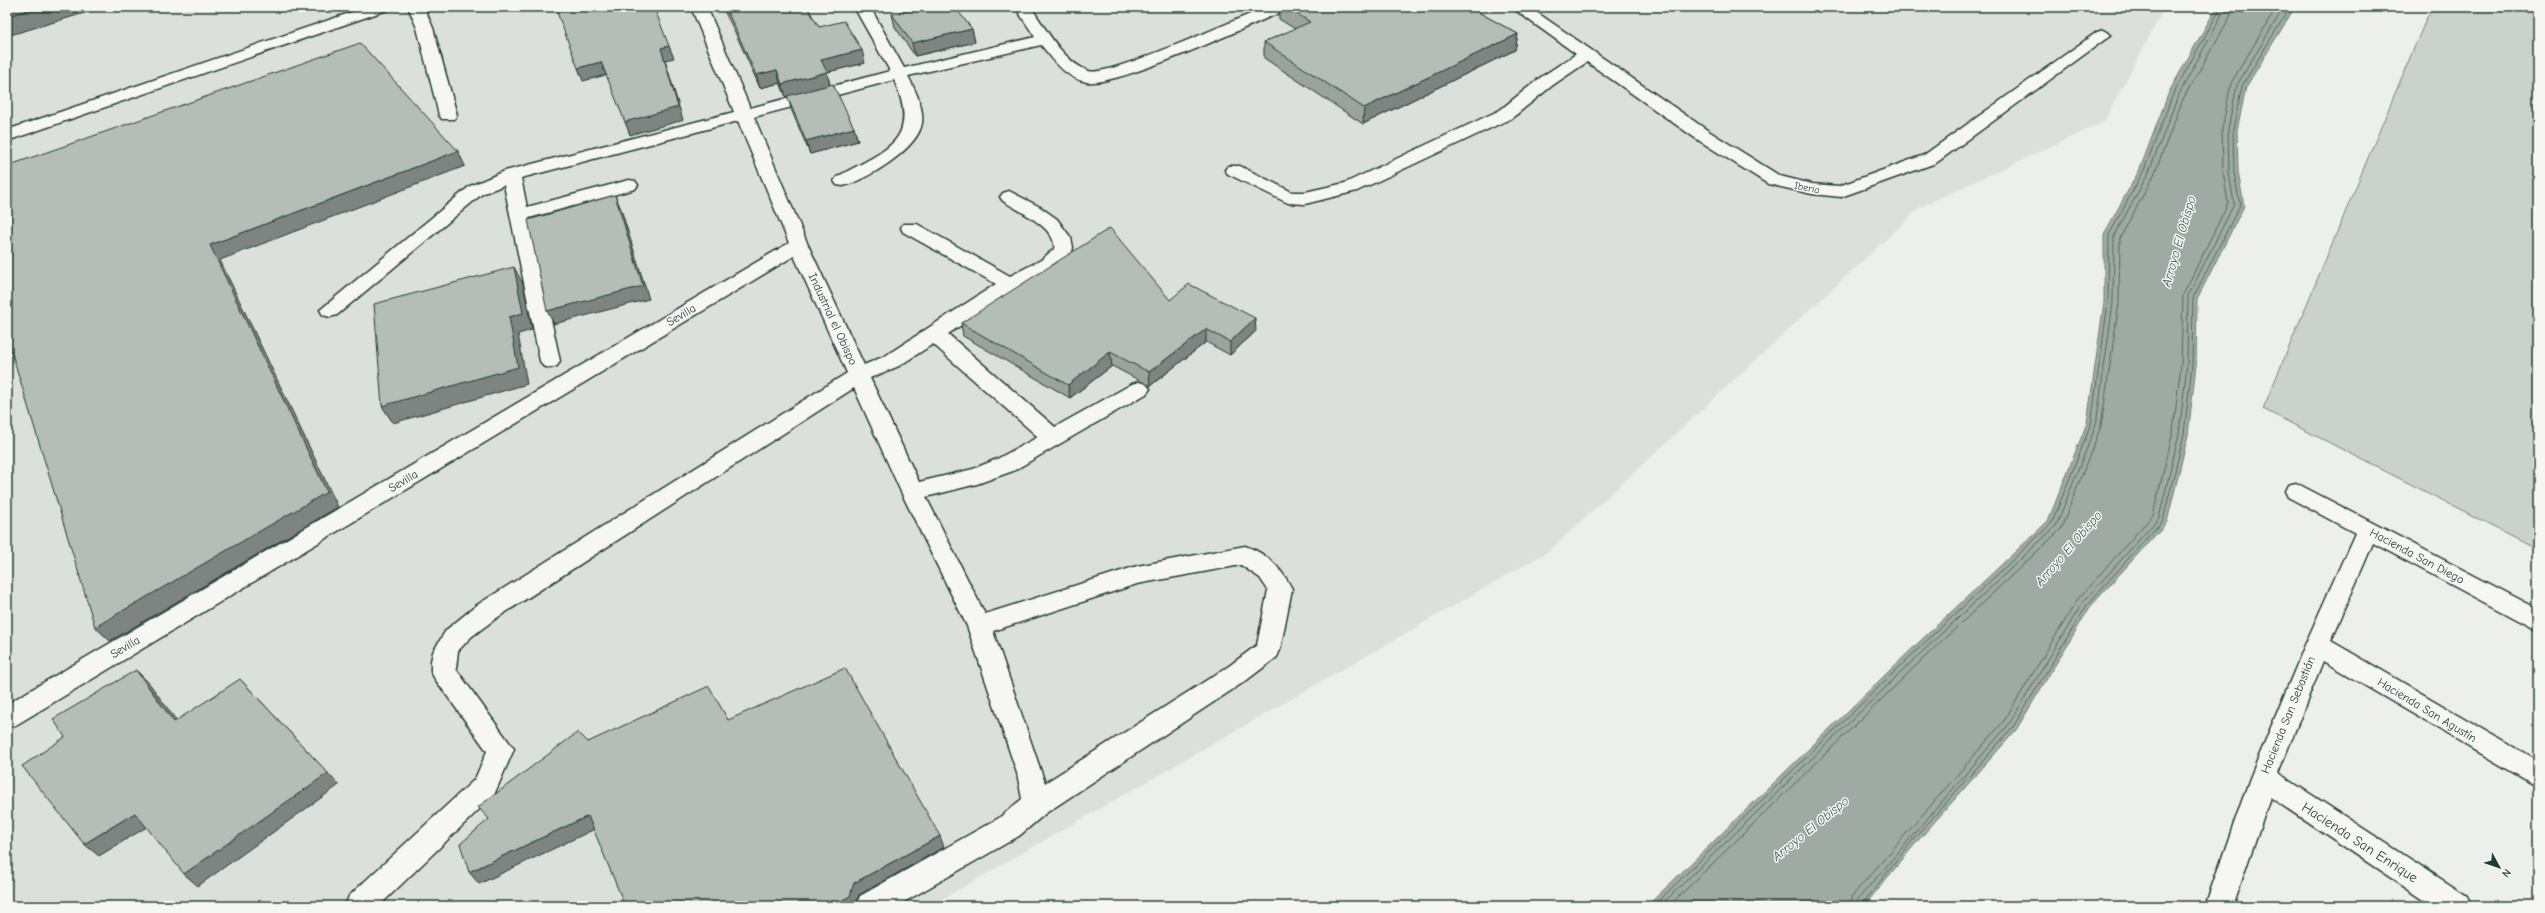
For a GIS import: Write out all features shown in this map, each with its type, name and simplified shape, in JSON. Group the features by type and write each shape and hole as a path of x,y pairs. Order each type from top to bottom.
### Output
{"street":[{"path":"7,136 382,7"},
{"path":"416,7 425,28 448,115"},
{"name":"Industrial el Obispo","path":"699,7 799,245 912,492 979,626 1030,773 1036,804"},
{"path":"843,181 891,152 900,145 912,130 913,111 898,74 862,7"},
{"path":"1023,7 1045,39 1070,69 1088,77 1100,77 1145,62 1281,7"},
{"name":"Iberia","path":"1526,8 1587,54 1702,134 1774,180 1812,189 1841,192 1930,159 2103,35"},
{"path":"330,310 476,190 511,175 898,74 1045,39"},
{"path":"1234,170 1288,197 1305,198 1351,187 1506,114 1547,81 1587,54"},
{"path":"511,175 518,215 550,361"},
{"path":"518,215 629,185"},
{"path":"359,906 485,787 501,749 444,672 442,661 452,638 486,612 858,375 892,360 935,334 1010,284 1048,264 1062,252 1064,246 1060,234 1051,225 1009,197"},
{"path":"910,228 1010,284"},
{"name":"Sevilla","path":"7,717 799,245"},
{"path":"935,334 1053,438"},
{"path":"912,492 977,476 1005,465 1139,389"},
{"name":"Hacienda San Diego","path":"2296,491 2538,621"},
{"name":"Hacienda San Sebastián","path":"2219,906 2263,778 2316,644 2368,529"},
{"path":"870,906 1009,827 1036,804 1238,673 1268,650 1280,589 1268,570 1245,555 1137,575 979,626"},
{"name":"Hacienda San Agustín","path":"2316,644 2538,775"},
{"name":"Hacienda San Enrique","path":"2263,778 2457,906"}],"shaded area":[{"path":"7,7 2165,7 2104,122 1922,206 1549,551 930,906 7,906"},
{"path":"2435,7 2538,7 2538,549 2263,409 2427,17"}],"water":[{"name":"Arroyo El Obispo","path":"2219,7 2295,7 2246,87 2237,130 2238,171 2244,206 2197,299 2196,365 2188,435 2167,522 2090,607 2016,730 1915,844 1864,906 1647,906 1916,645 2048,521 2087,423 2104,302 2104,234 2140,169 2169,92 2214,12"}],"building":[{"path":"7,7 39,7 7,16"},
{"path":"555,7 654,7 669,46 661,48 678,107 625,122 601,62 578,68"},
{"path":"724,7 807,7 819,27 844,21 862,50 821,60 827,72 782,84 777,70 756,75"},
{"path":"922,7 955,7 972,29 912,43 892,14"},
{"path":"1286,7 1469,7 1518,34 1364,108 1264,42 1310,22"},
{"path":"360,43 458,151 210,245 327,492 95,627 7,337 7,166"},
{"path":"833,84 854,128 806,141 787,96"},
{"path":"615,195 643,286 547,311 528,220"},
{"path":"1110,228 1170,300 1189,284 1255,318 1230,342 1206,329 1149,372 1110,352 1068,385 961,323"},
{"path":"514,267 523,313 509,317 518,367 382,406 374,304"},
{"path":"845,668 940,836 854,883 850,896 831,906 625,906 588,816 469,872 460,844 489,819 478,807 578,732 588,742 709,686 728,720"},
{"path":"136,670 174,722 240,679 328,773 184,874 135,813 84,844 22,766 65,737 53,719"}]}
